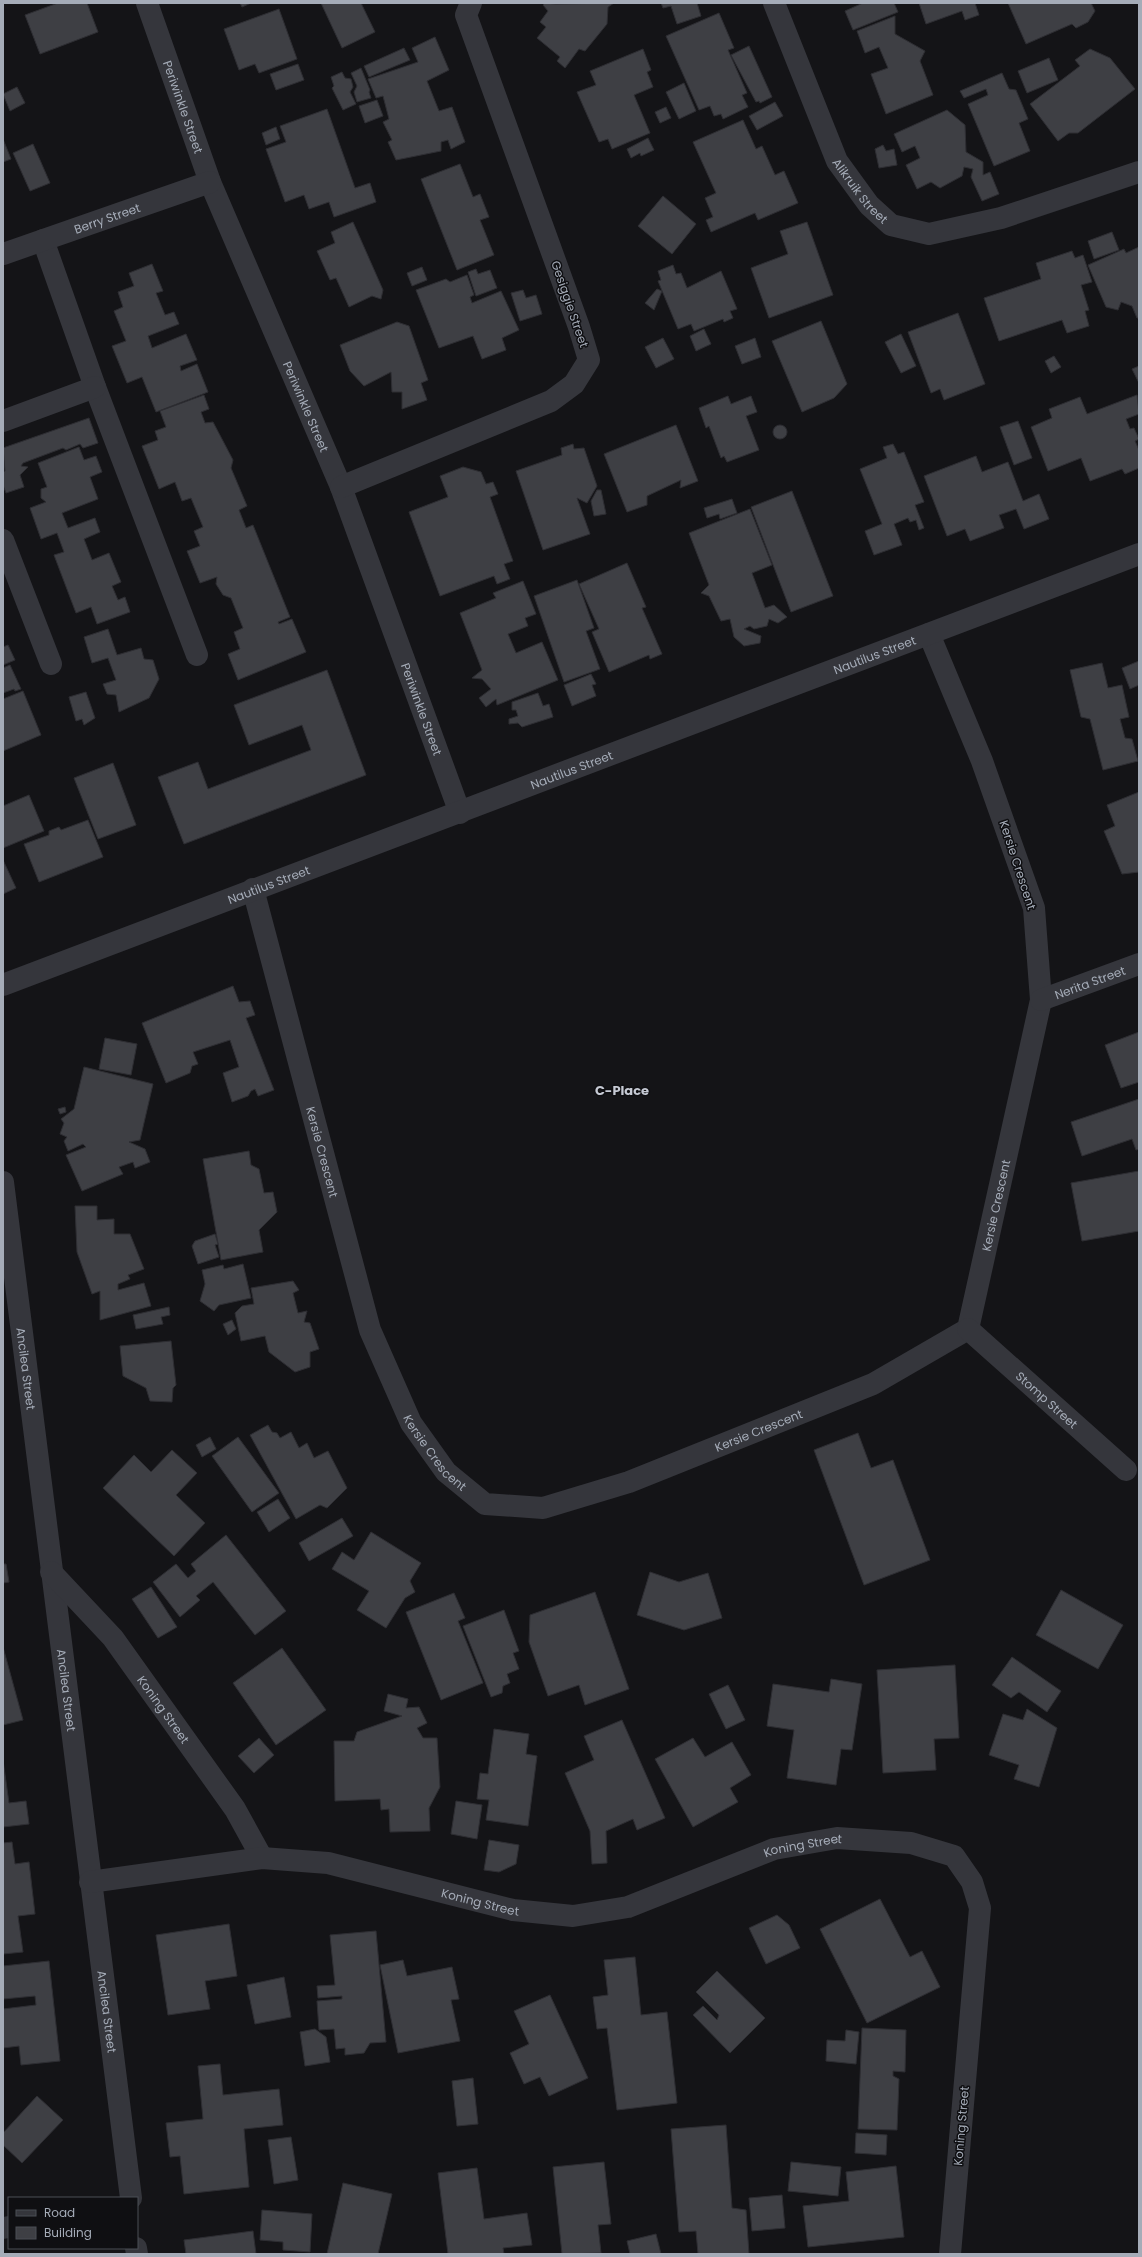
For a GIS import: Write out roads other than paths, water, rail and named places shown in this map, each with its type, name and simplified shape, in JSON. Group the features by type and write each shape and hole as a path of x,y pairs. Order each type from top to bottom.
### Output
{"street":[{"name":"Periwinkle Street","path":"146,3 210,182 341,487 460,813"},
{"name":"Gesiggie Street","path":"341,487 551,400 574,384 589,360 579,327 466,15 471,3"},
{"name":"Alikruik Street","path":"774,3 837,161 869,206 890,225 929,234 1001,218 1139,172"},
{"name":"Berry Street","path":"3,254 210,182"},
{"path":"43,240 95,387 197,655"},
{"path":"3,421 95,387"},
{"path":"3,540 51,664"},
{"name":"Nautilus Street","path":"3,985 460,813 1139,554"},
{"name":"Kersie Crescent","path":"253,890 370,1330 411,1423 446,1472 485,1504 543,1508 629,1482 872,1384 968,1329 1041,1000 1034,908 982,761 929,634"},
{"name":"Nerita Street","path":"1041,1000 1139,964"},
{"name":"Ancilea Street","path":"3,1182 131,2197"},
{"name":"Stomp Street","path":"968,1329 1126,1470"},
{"name":"Koning Street","path":"51,1572 113,1638 235,1809 262,1858"},
{"name":"Koning Street","path":"90,1882 262,1858 328,1863 513,1910 573,1916 628,1907 774,1848 837,1838 911,1843 954,1856 972,1882 980,1908 950,2254"}],"district":[{"name":"C-Place","path":"622,1090"}]}
